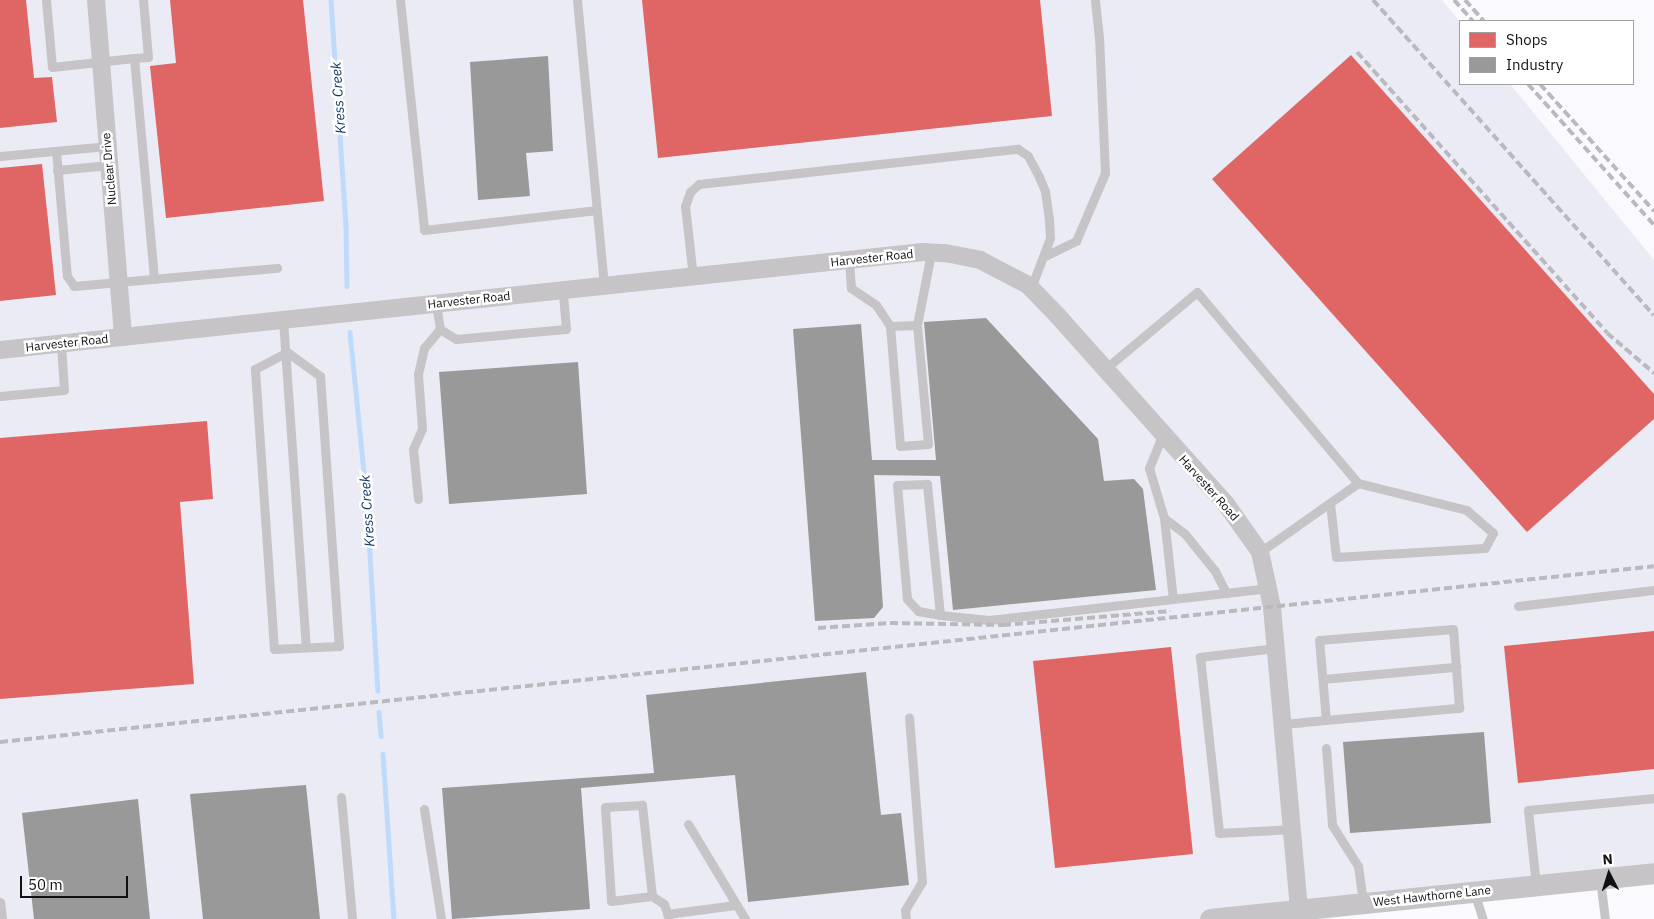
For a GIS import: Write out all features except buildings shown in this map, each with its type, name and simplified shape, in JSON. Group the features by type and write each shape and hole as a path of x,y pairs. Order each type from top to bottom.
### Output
{"street":[{"name":"Nuclear Drive","path":"96,0 123,337"},
{"name":"Harvester Road","path":"0,350 931,252 980,260 1031,288 1105,369 1162,436 1226,504 1260,552 1269,588 1299,909"},
{"name":"West Hawthorne Lane","path":"1210,919 1299,909 1336,913 1363,903 1477,900 1536,885 1654,873"}],"lane":[{"path":"46,0 52,67 148,57 143,0"},
{"path":"400,0 424,230 597,210"},
{"path":"577,0 604,286"},
{"path":"1043,257 1076,241 1105,173 1095,0"},
{"path":"134,58 154,279"},
{"path":"0,156 107,146"},
{"path":"693,277 685,206 690,192 699,184 1018,149 1028,156 1045,191 1050,238 1031,288"},
{"path":"56,150 67,276 70,283 74,286 277,268"},
{"path":"57,170 109,165"},
{"path":"848,260 851,288 876,305 890,326 900,446 928,444 918,325 931,252"},
{"path":"440,329 456,338 566,329 563,291"},
{"path":"1105,369 1197,292 1358,483 1467,510 1493,533 1485,548 1336,557 1330,503"},
{"path":"418,499 413,449 422,429 418,374 424,348 440,329 436,304"},
{"path":"283,320 287,352 306,647"},
{"path":"890,326 918,325"},
{"path":"0,396 64,390 61,344"},
{"path":"287,352 320,376 339,646 274,649 254,369 287,352"},
{"path":"1162,436 1149,468 1164,518 1173,599"},
{"path":"1260,552 1358,483"},
{"path":"940,615 927,484 897,485 907,599 918,611 940,615 990,620 1269,588"},
{"path":"1164,518 1185,534 1215,571 1226,593"},
{"path":"1518,606 1654,590"},
{"path":"1282,724 1460,708 1452,629 1319,640 1326,720"},
{"path":"1275,648 1200,657 1219,833 1292,829"},
{"path":"1323,679 1456,667"},
{"path":"906,919 905,910 922,882 909,718"},
{"path":"1326,748 1332,825 1358,866 1363,903"},
{"path":"341,796 352,919"},
{"path":"1536,885 1528,810 1654,798"},
{"path":"652,896 642,805 605,807 611,901 652,896 664,904 668,916 735,905"},
{"path":"424,809 441,919"},
{"path":"688,824 745,919"},
{"path":"1600,878 1605,919"},
{"path":"1477,900 1483,919"},
{"path":"0,902 2,919"}],"shaded area":[{"path":"0,0 1442,0 1459,21 1459,85 1511,85 1654,260 1654,879 1266,919 0,919"}],"waterway":[{"name":"Kress Creek","path":"331,0 346,224 347,286"},
{"name":"Kress Creek","path":"350,332 367,502 378,691"},
{"name":"Kress Creek","path":"379,712 381,736"},
{"name":"Kress Creek","path":"383,754 394,919"}],"railway":[{"path":"1373,0 1654,315"},
{"path":"1454,0 1472,20"},
{"path":"1465,0 1483,20"},
{"path":"1357,52 1607,333 1654,373"},
{"path":"1529,85 1654,225"},
{"path":"1541,85 1654,211"},
{"path":"0,742 1654,566"},
{"path":"818,628 890,623 1003,625 1170,611"}]}
